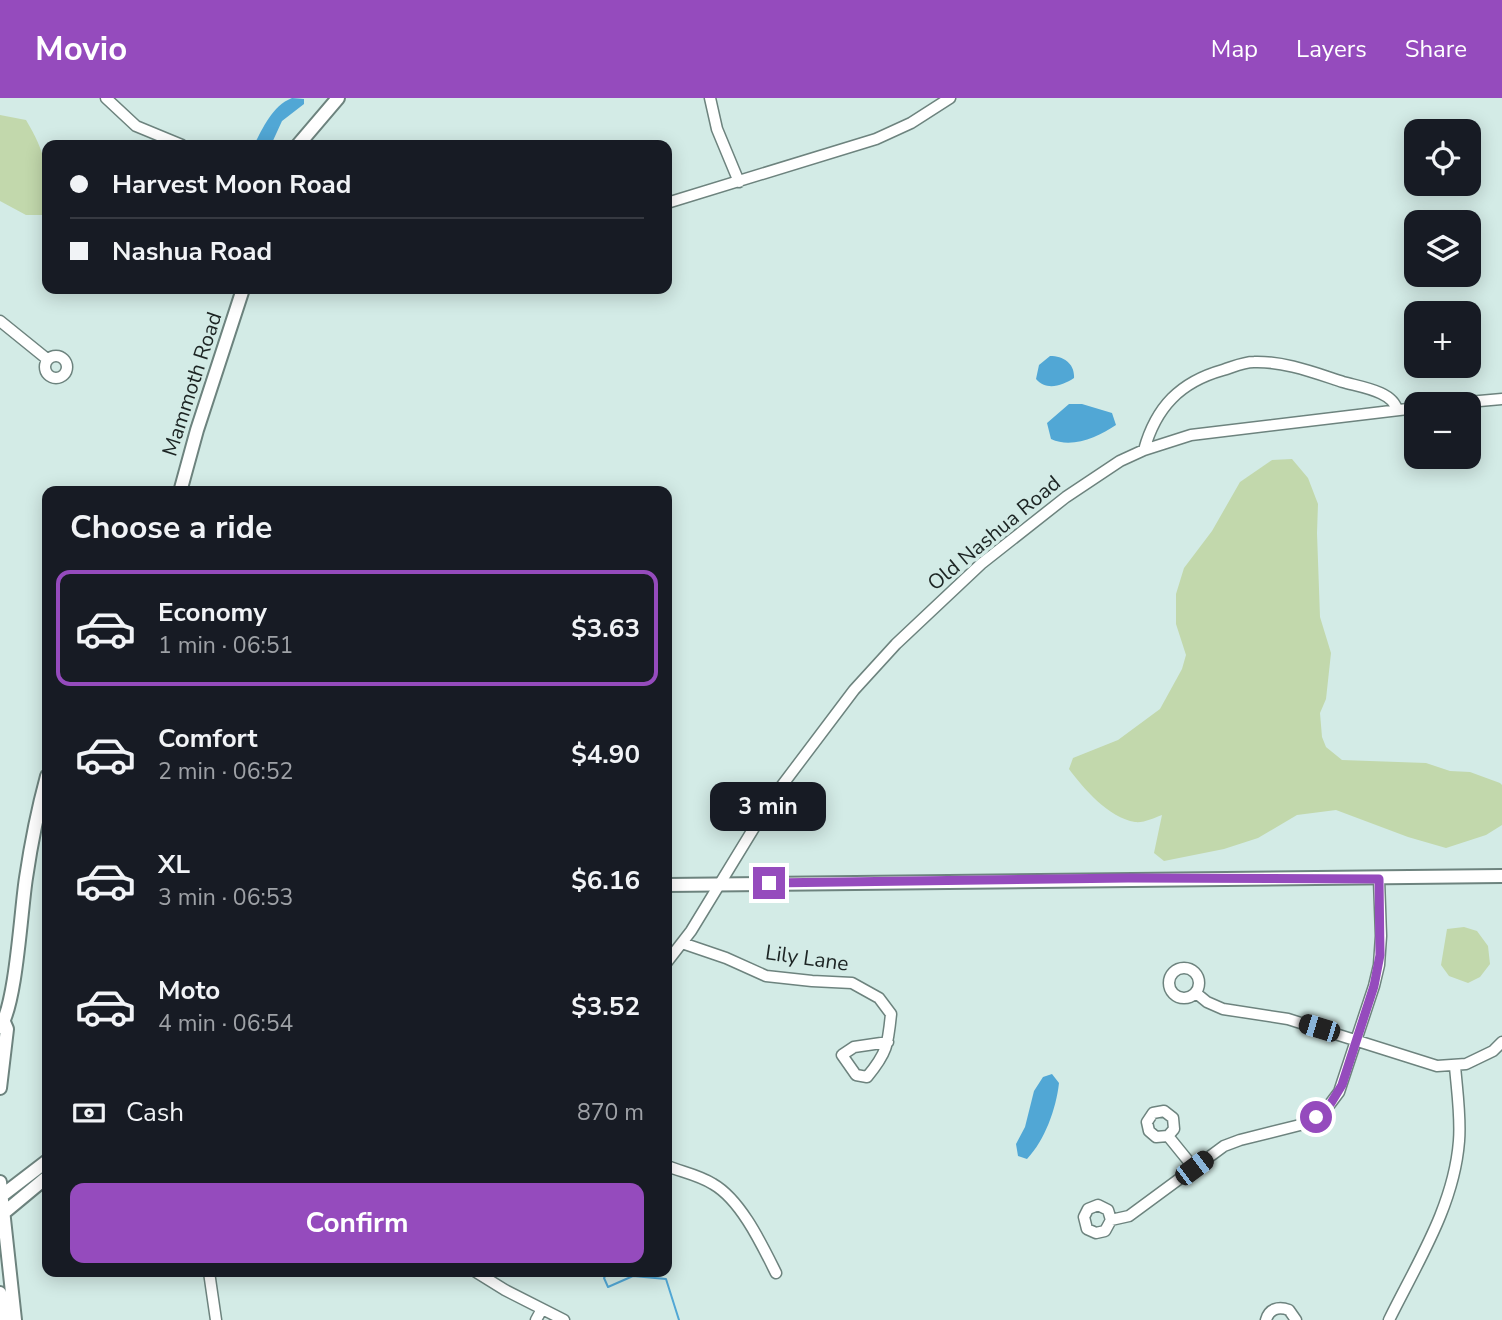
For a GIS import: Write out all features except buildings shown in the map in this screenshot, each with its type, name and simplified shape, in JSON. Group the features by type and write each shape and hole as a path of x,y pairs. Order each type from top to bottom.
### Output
{"main road":[{"path":"303,140 338,98"},
{"name":"Mammoth Road","path":"182,486 241,294"},
{"path":"0,1088 7,1029 1,1023 12,982 26,875 42,800"},
{"path":"672,885 1502,876"},
{"path":"1,1197 42,1165"},
{"path":"1,1216 42,1181"},
{"path":"0,1182 1,1216 15,1320"},
{"path":"0,1293 4,1320"}],"street":[{"path":"106,98 136,126 170,140"},
{"path":"710,98 717,129 739,182"},
{"path":"672,202 876,139 911,123 950,98"},
{"path":"0,321 47,359"},
{"path":"1144,450 1155,420 1182,388 1202,376 1247,363 1284,365 1356,385 1388,396 1396,404 1397,410"},
{"path":"1481,400 1502,398"},
{"name":"Old Nashua Road","path":"672,956 758,820 807,750 854,690 896,644 981,564 1092,478 1144,450 1198,434 1404,409"},
{"path":"1111,1220 1124,1218 1138,1211 1232,1142 1297,1127 1321,1113 1331,1103 1342,1085 1379,965 1379,879"},
{"name":"Lily Lane","path":"682,943 726,958 766,976 852,983 879,998 891,1014 888,1042"},
{"path":"1196,993 1207,1002 1223,1009 1289,1019 1427,1065 1455,1066 1493,1051 1502,1042"},
{"path":"888,1042 883,1058 867,1077 856,1075 842,1055 854,1047 888,1042"},
{"path":"1390,1320 1440,1218 1451,1187 1460,1131 1455,1066"},
{"path":"1168,1136 1194,1168"},
{"path":"672,1168 706,1180 731,1198 766,1251 776,1273"},
{"path":"210,1277 216,1320"},
{"path":"485,1277 564,1320"},
{"path":"1266,1320 1271,1311 1279,1308 1291,1312 1296,1320"},
{"path":"536,1320 542,1309"}],"green space":[{"path":"0,115 26,120 39,145 42,153 42,215 26,215 0,201"},
{"path":"1292,459 1308,478 1318,504 1320,617 1331,653 1326,699 1320,713 1322,737 1326,747 1342,760 1426,763 1450,771 1470,772 1500,783 1502,825 1486,835 1446,848 1336,810 1297,815 1258,838 1224,849 1164,861 1154,853 1162,815 1135,822 1116,815 1089,793 1069,769 1073,758 1118,740 1160,709 1182,669 1186,655 1176,624 1176,594 1184,568 1212,531 1240,482 1272,460"},
{"path":"1464,927 1477,931 1488,946 1490,964 1480,977 1468,983 1449,976 1441,965 1447,929"}],"water":[{"path":"292,98 304,99 304,104 282,121 273,140 257,140 274,112"},
{"path":"1050,356 1060,357 1068,362 1073,369 1074,378 1054,386 1040,383 1036,379 1039,365"},
{"path":"1069,404 1082,404 1112,413 1116,425 1101,434 1076,442 1051,439 1047,423"},
{"path":"1052,1074 1059,1083 1049,1124 1027,1159 1018,1156 1016,1144 1025,1127 1034,1091 1043,1077"}],"waterway":[{"path":"605,1277 608,1287 631,1277"},
{"path":"644,1277 666,1279 679,1320"}],"route":[{"path":"769,883 1128,878 1379,879 1381,936 1374,986 1342,1085 1336,1097 1316,1117"}]}
